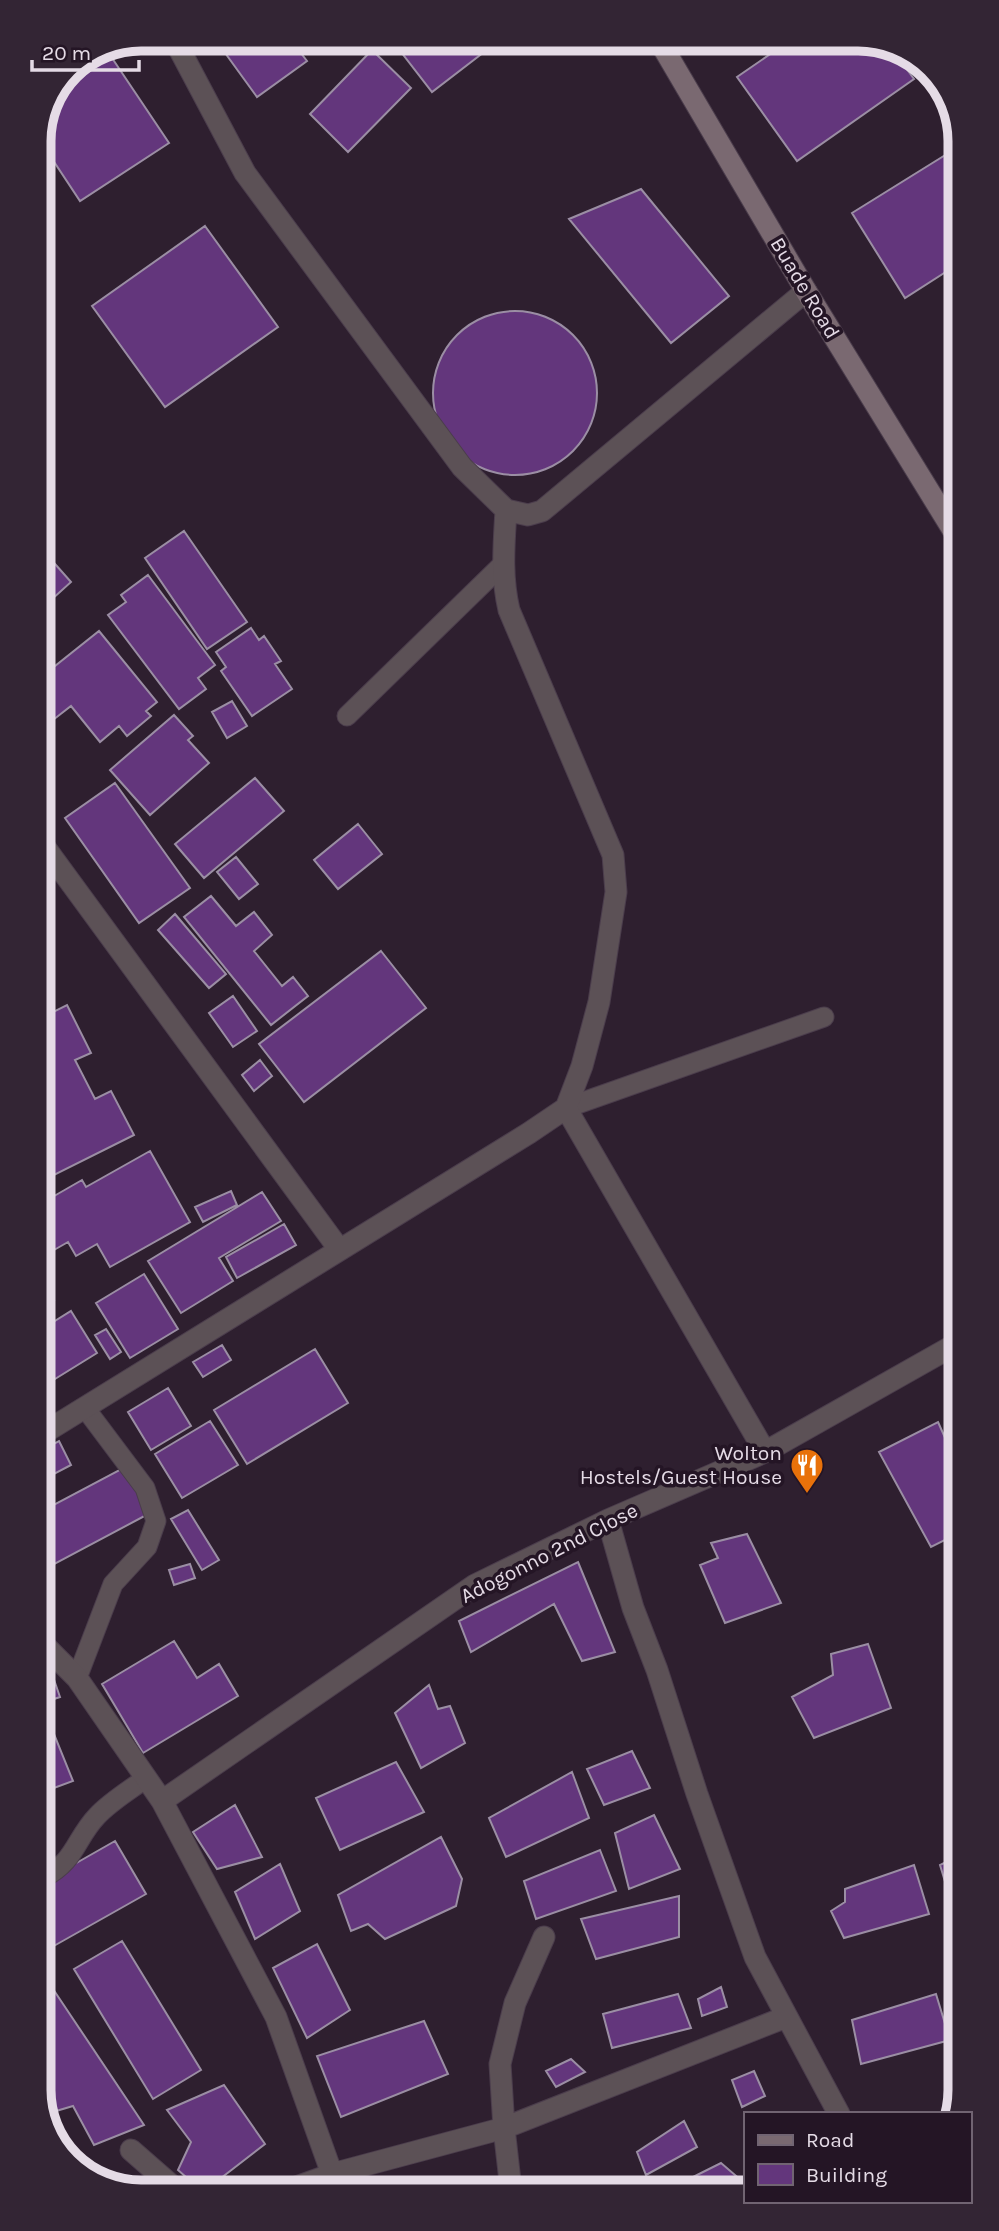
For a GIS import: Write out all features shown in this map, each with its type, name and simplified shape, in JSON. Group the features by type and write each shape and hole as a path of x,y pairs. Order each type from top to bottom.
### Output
{"street":[{"path":"181,51 245,173 462,467 506,510 528,514 542,511 806,291"},
{"name":"Buade Road","path":"665,51 806,291 948,522"},
{"path":"51,1429 566,1108 582,1066 599,1002 616,892 613,855 509,610 504,588 503,564 506,510"},
{"path":"51,856 340,1249"},
{"path":"566,1108 765,1451"},
{"name":"Adogonno 2nd Close","path":"162,1801 475,1586 608,1520 765,1451 948,1349"},
{"path":"608,1520 633,1608 657,1670 696,1794 755,1957 838,2112"},
{"path":"51,1652 77,1678 162,1801 276,2017 332,2174"},
{"path":"510,2180 503,2128 500,2064 515,2003 544,1937"},
{"path":"315,2180 503,2128 786,2017"},
{"path":"131,2150 165,2180"}],"lane":[{"path":"347,716 503,564"},
{"path":"566,1108 824,1017"},
{"path":"77,1678 113,1584 147,1547 156,1521 145,1488 85,1408"},
{"path":"51,1874 72,1856 98,1815 146,1778"}],"building":[{"path":"224,51 299,51 307,61 257,97"},
{"path":"371,51 411,88 348,152 310,114"},
{"path":"400,51 485,51 432,92"},
{"path":"775,51 864,51 876,52 902,62 914,79 797,161 737,77"},
{"path":"111,56 169,143 80,201 51,157 54,117 60,101 77,77"},
{"path":"948,153 948,270 905,298 852,213"},
{"path":"641,189 729,296 671,343 569,219"},
{"path":"205,226 278,327 165,407 92,306"},
{"path":"515,311 546,317 573,335 591,362 597,393 591,424 573,451 546,469 515,475 484,469 457,451 439,424 433,393 439,362 457,335 484,317"},
{"path":"184,531 247,622 207,649 145,558"},
{"path":"51,559 71,582 51,600"},
{"path":"148,575 215,665 198,678 206,689 179,709 108,615 126,602 121,595"},
{"path":"251,628 259,640 264,636 281,661 275,664 292,689 252,716 221,671 226,667 216,652"},
{"path":"99,631 157,702 146,711 151,716 127,736 119,726 100,742 71,706 53,720 51,718 51,669"},
{"path":"232,701 247,726 227,738 212,712"},
{"path":"174,715 193,736 188,740 209,763 150,815 110,770"},
{"path":"255,778 284,811 204,878 175,844"},
{"path":"115,783 190,888 139,923 65,818"},
{"path":"358,824 382,854 338,889 314,860"},
{"path":"236,857 258,884 239,899 217,872"},
{"path":"211,896 236,926 254,912 272,935 254,951 282,986 293,977 308,996 271,1025 184,917"},
{"path":"175,914 226,974 209,988 158,930"},
{"path":"381,951 426,1008 304,1102 259,1044"},
{"path":"233,996 257,1031 233,1047 209,1013"},
{"path":"67,1005 91,1053 75,1060 95,1099 111,1091 134,1135 54,1175 51,1169 51,1013"},
{"path":"260,1060 272,1076 254,1091 242,1075"},
{"path":"150,1151 190,1222 110,1267 97,1244 76,1256 68,1242 51,1252 51,1198 82,1180 86,1187"},
{"path":"231,1191 237,1205 203,1222 195,1207"},
{"path":"262,1192 281,1221 219,1258 233,1281 181,1313 148,1261"},
{"path":"284,1224 296,1245 237,1278 226,1257"},
{"path":"144,1274 178,1329 130,1358 96,1303"},
{"path":"71,1311 97,1353 51,1381 51,1323"},
{"path":"106,1329 121,1352 110,1359 95,1335"},
{"path":"222,1345 231,1360 203,1377 193,1362"},
{"path":"315,1349 348,1403 247,1464 214,1410"},
{"path":"168,1388 191,1426 151,1450 128,1412"},
{"path":"210,1421 238,1465 182,1498 155,1454"},
{"path":"938,1422 948,1444 948,1538 931,1547 879,1452"},
{"path":"59,1441 71,1465 54,1474 51,1468 51,1445"},
{"path":"127,1466 152,1512 51,1566 51,1506"},
{"path":"188,1510 219,1560 202,1570 171,1519"},
{"path":"747,1534 781,1603 725,1623 700,1565 718,1558 711,1543"},
{"path":"578,1562 615,1652 582,1661 554,1604 471,1652 459,1621"},
{"path":"190,1564 195,1578 174,1585 169,1570"},
{"path":"174,1641 197,1678 219,1664 238,1696 143,1753 102,1684"},
{"path":"868,1644 891,1708 814,1738 792,1697 833,1675 831,1654"},
{"path":"51,1671 60,1697 51,1700"},
{"path":"429,1685 438,1709 450,1706 465,1743 421,1768 395,1713"},
{"path":"51,1727 73,1781 51,1789"},
{"path":"632,1751 650,1788 604,1805 587,1769"},
{"path":"396,1762 424,1812 340,1850 316,1798"},
{"path":"572,1772 589,1818 506,1857 489,1818"},
{"path":"235,1805 262,1857 217,1869 193,1832"},
{"path":"654,1815 680,1869 629,1889 615,1833"},
{"path":"441,1837 462,1879 456,1906 385,1939 368,1924 351,1931 338,1895"},
{"path":"115,1841 146,1894 52,1947 51,1877"},
{"path":"600,1850 616,1891 536,1919 524,1881"},
{"path":"948,1861 948,1891 940,1865"},
{"path":"280,1864 300,1911 255,1939 235,1892"},
{"path":"914,1865 929,1914 844,1938 831,1911 845,1902 845,1889"},
{"path":"679,1896 679,1937 596,1959 581,1919"},
{"path":"122,1941 201,2070 153,2099 74,1969"},
{"path":"317,1944 350,2010 307,2038 273,1968"},
{"path":"51,1986 144,2125 94,2145 73,2106 53,2112 52,2108"},
{"path":"721,1987 727,2007 702,2016 698,1999"},
{"path":"678,1994 691,2028 612,2048 603,2014"},
{"path":"936,1994 948,2041 861,2064 852,2020"},
{"path":"424,2021 448,2074 341,2117 317,2056"},
{"path":"571,2059 585,2072 556,2087 546,2071"},
{"path":"754,2071 765,2096 742,2107 732,2080"},
{"path":"224,2085 265,2144 218,2180 189,2180 178,2170 191,2142 167,2110"},
{"path":"684,2121 697,2147 646,2175 637,2152"},
{"path":"721,2163 741,2180 687,2180"}],"place":[{"name":"Wolton Hostels/Guest House","path":"807,1495"}]}
